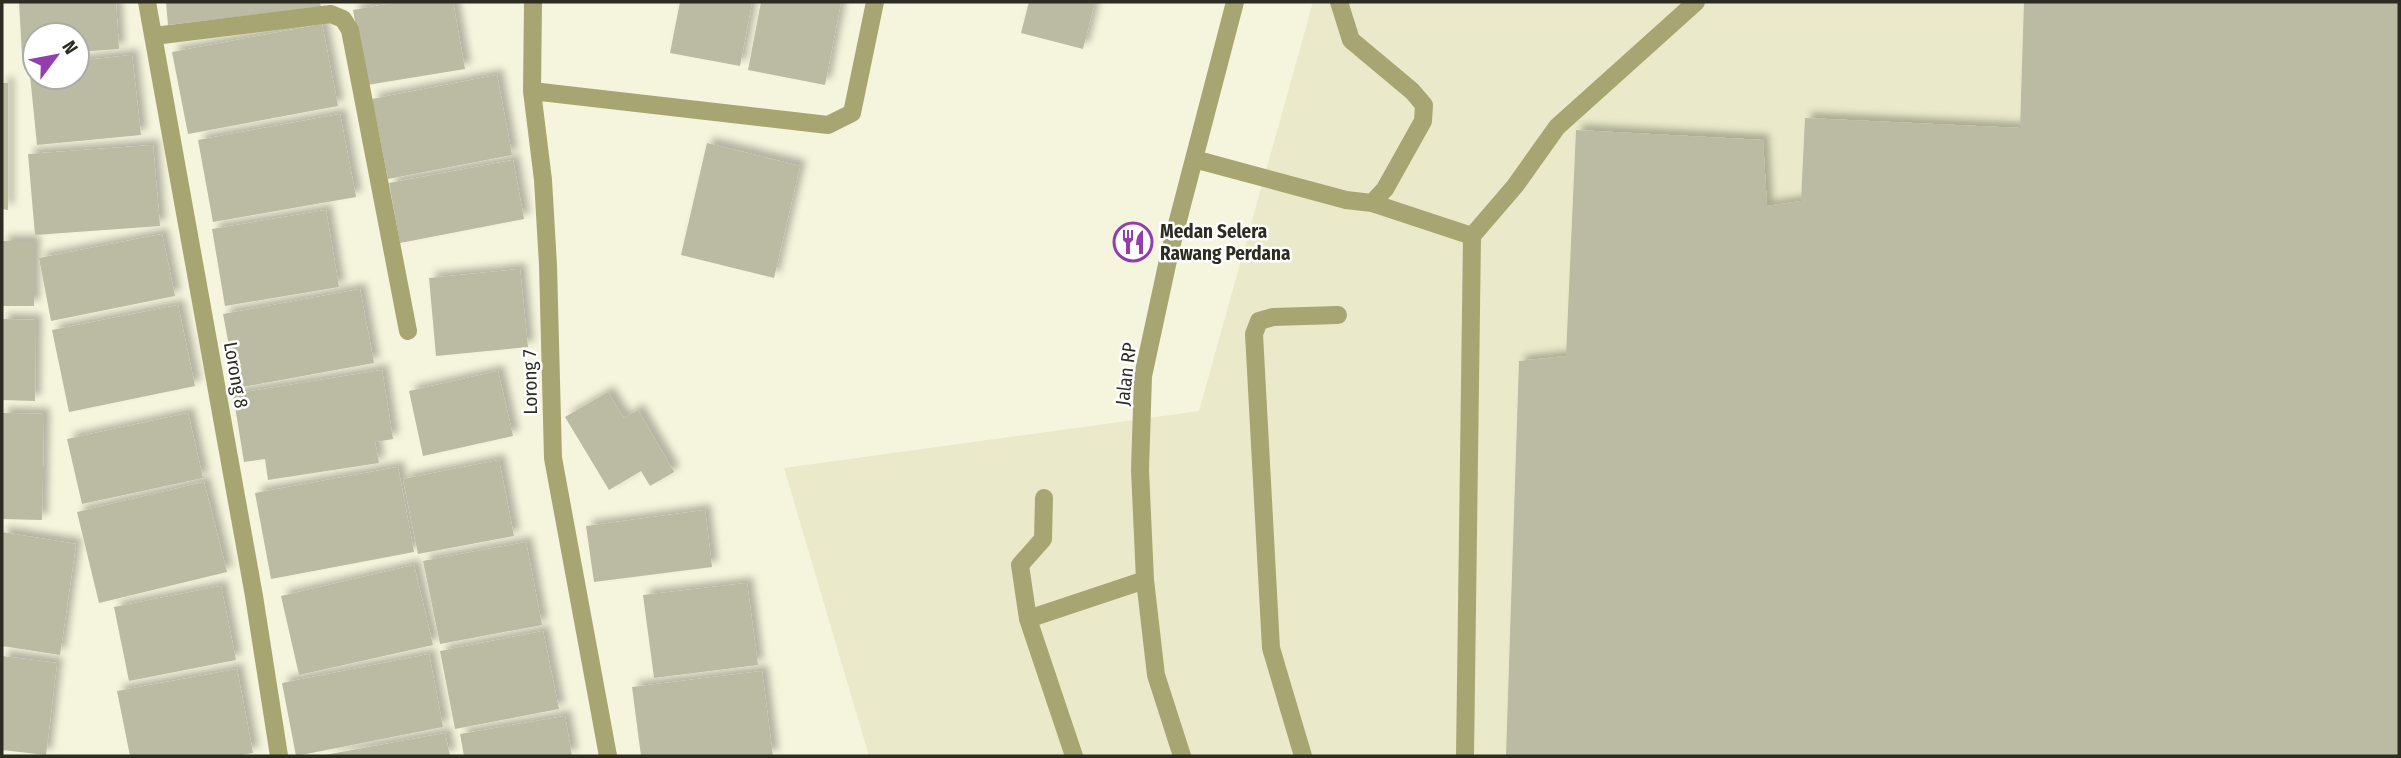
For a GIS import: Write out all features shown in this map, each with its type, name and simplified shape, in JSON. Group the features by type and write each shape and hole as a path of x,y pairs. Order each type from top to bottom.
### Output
{"street":[{"name":"Lorong 8","path":"147,2 252,583 279,756"},
{"name":"Lorong 7","path":"533,2 532,91 543,180 548,265 553,458 608,756"},
{"path":"532,91 828,125 852,113 875,2"},
{"name":"Jalan RP","path":"1182,756 1156,675 1145,580 1140,470 1143,376 1170,251 1235,2"},
{"path":"1339,2 1351,40 1412,91 1424,105 1423,121 1385,189 1371,203"},
{"path":"1465,756 1472,236 1515,186 1557,127 1696,2"},
{"path":"154,36 331,14 343,19 350,30 408,331"},
{"path":"1194,159 1346,200 1371,203 1472,236"},
{"path":"1303,756 1271,648 1254,334 1259,321 1273,317 1338,315"},
{"path":"1044,498 1043,539 1020,565 1028,619 1074,756"},
{"path":"1028,619 1145,580"}],"shaded area":[{"path":"1313,2 2399,2 2399,756 869,756 784,468 1199,411"}],"building":[{"path":"19,2 116,2 119,49 91,51 91,21 21,21 21,37"},
{"path":"166,2 320,2 321,7 168,25"},
{"path":"398,2 453,2 465,69 367,85 353,10"},
{"path":"680,2 752,2 740,66 670,53"},
{"path":"761,2 841,2 825,85 748,70"},
{"path":"1029,2 1095,2 1083,49 1021,33"},
{"path":"2024,2 2399,2 2399,756 1506,756 1519,361 1566,356 1576,130 1763,140 1767,206 1801,201 1805,118 2020,128"},
{"path":"322,24 338,106 188,134 172,52"},
{"path":"132,55 141,135 37,145 32,91 91,91 91,59"},
{"path":"497,75 512,155 388,179 372,99"},
{"path":"2,83 8,83 8,210 2,209"},
{"path":"340,114 356,197 213,222 198,140"},
{"path":"707,143 800,166 774,278 681,255"},
{"path":"153,145 160,226 35,235 28,154"},
{"path":"513,160 524,219 400,243 389,183"},
{"path":"326,210 339,287 225,306 212,229"},
{"path":"162,234 175,296 51,321 39,258"},
{"path":"2,241 34,241 34,306 2,306"},
{"path":"520,269 528,347 436,356 429,278"},
{"path":"360,289 374,363 237,388 223,314"},
{"path":"178,305 195,386 69,412 52,330"},
{"path":"2,319 36,320 35,401 2,400"},
{"path":"382,370 393,439 375,442 379,463 268,480 265,459 244,462 233,394"},
{"path":"498,371 513,436 423,456 409,391"},
{"path":"608,392 624,418 638,410 674,472 650,486 641,471 609,490 565,417"},
{"path":"2,413 44,414 42,520 2,519"},
{"path":"188,413 203,478 82,504 67,439"},
{"path":"499,460 514,536 418,554 403,479"},
{"path":"398,467 414,552 271,579 255,493"},
{"path":"204,482 227,572 99,603 77,512"},
{"path":"705,510 712,567 594,582 586,526"},
{"path":"2,532 76,544 60,655 2,646"},
{"path":"526,542 542,625 440,644 423,561"},
{"path":"414,565 433,645 299,675 281,596"},
{"path":"747,583 758,665 654,678 643,595"},
{"path":"221,586 236,660 129,681 114,607"},
{"path":"543,631 559,709 455,729 440,651"},
{"path":"429,654 443,727 296,756 282,683"},
{"path":"2,656 57,663 46,755 2,750"},
{"path":"237,669 253,753 236,756 130,756 117,691"},
{"path":"762,671 773,756 641,756 632,687"},
{"path":"565,716 572,756 464,756 460,734"},
{"path":"445,733 450,756 325,756 325,755"}],"place":[{"name":"Medan Selera Rawang Perdana","path":"1133,242"}]}
